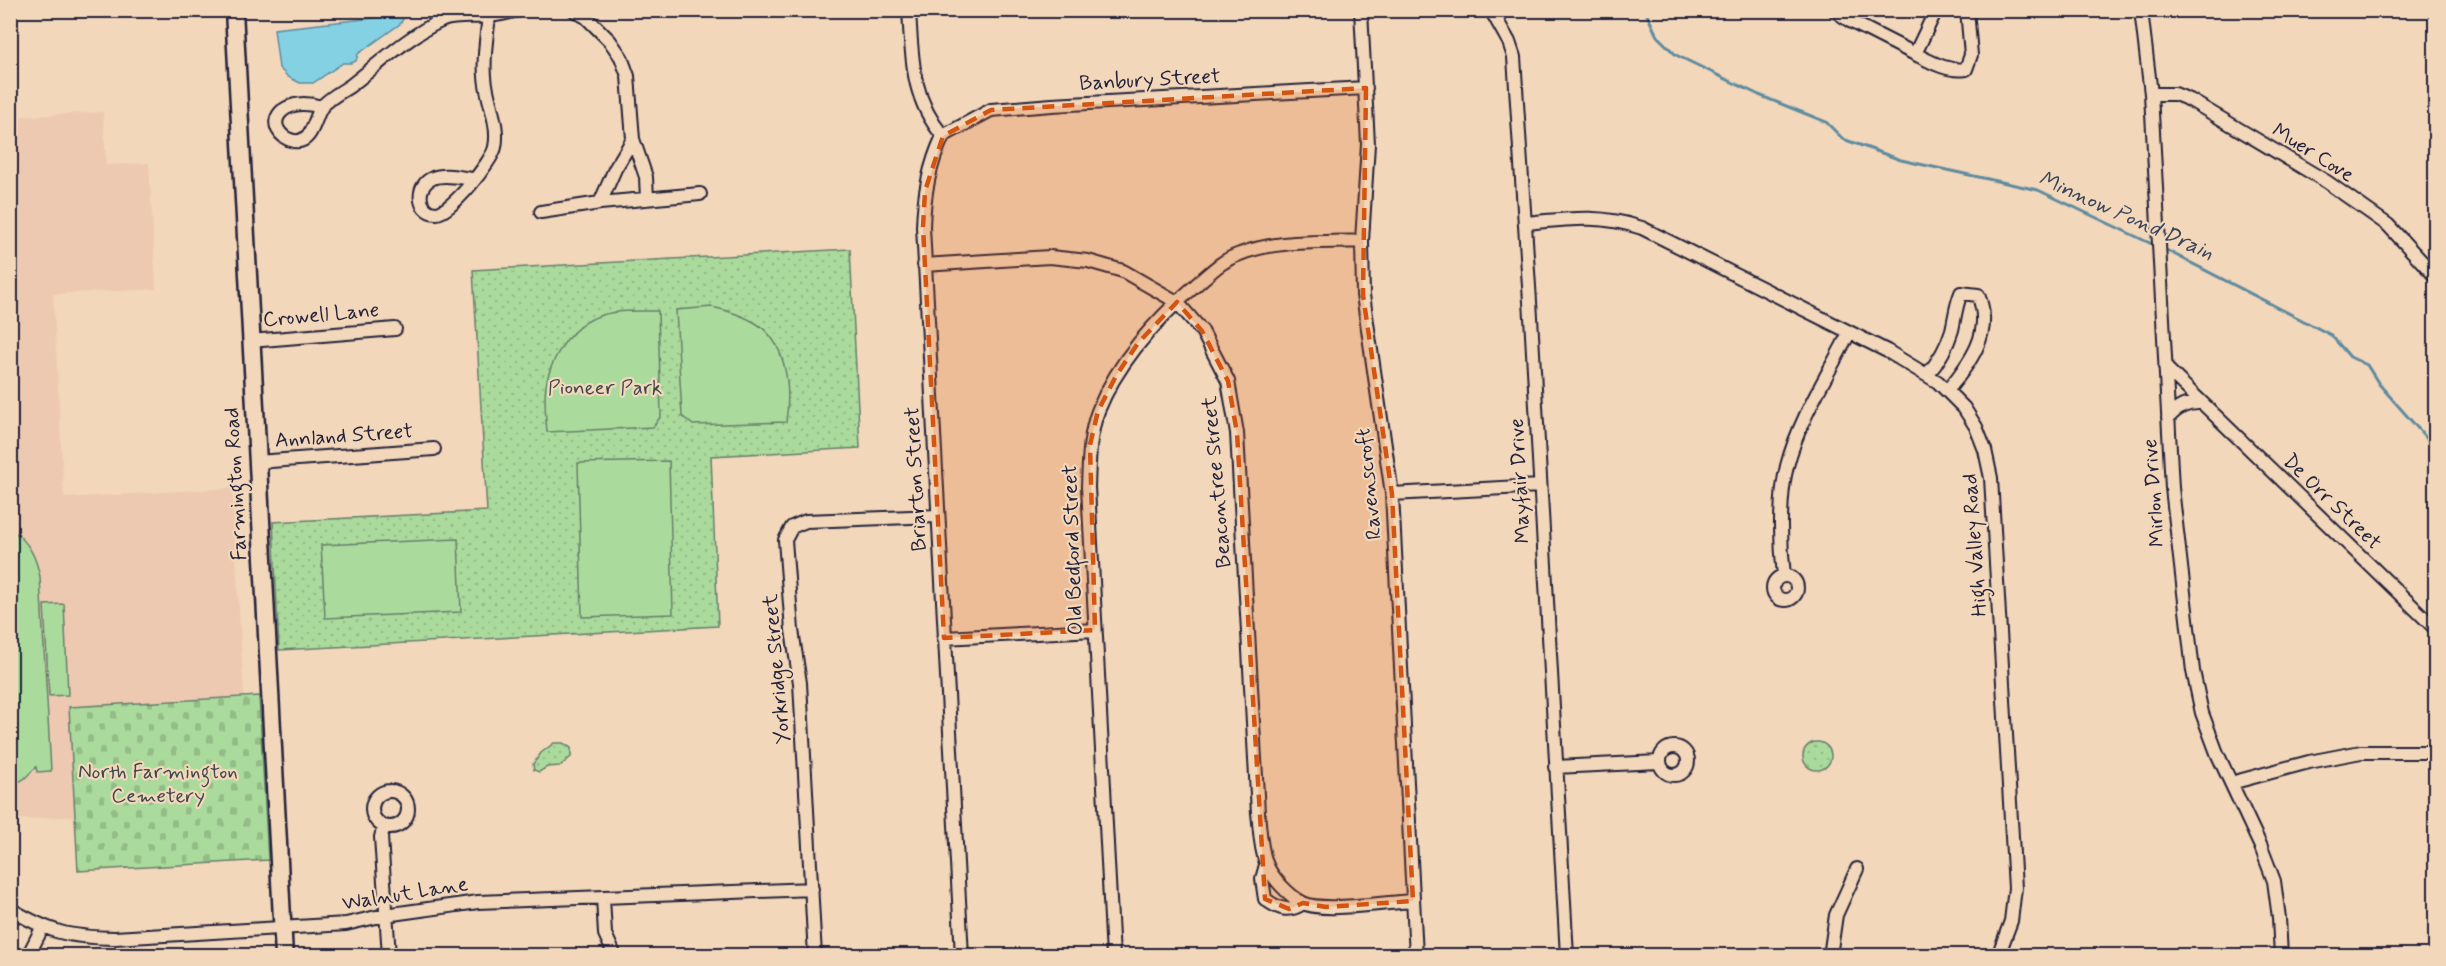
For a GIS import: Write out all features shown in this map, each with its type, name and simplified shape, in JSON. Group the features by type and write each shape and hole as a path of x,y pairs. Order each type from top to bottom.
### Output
{"street":[{"name":"Farmington Road","path":"234,10 284,956"},
{"path":"321,107 444,15 489,16 520,10"},
{"path":"574,10 586,17 621,57 628,76 633,139 646,177 648,199"},
{"path":"909,10 913,72 930,121 943,136"},
{"name":"Ravenscroft","path":"1361,10 1368,144 1362,241 1363,294 1392,494 1416,956"},
{"name":"Mayfair Drive","path":"1491,10 1509,42 1514,57 1567,956"},
{"path":"1834,10 1850,21 1915,54 1951,69 1966,69 1971,55 1967,10"},
{"path":"1915,54 1936,10"},
{"name":"Mirlon Drive","path":"2141,10 2151,94 2173,500 2193,671 2202,713 2274,881 2280,918 2281,956"},
{"path":"473,179 495,150 496,134 484,75 489,16"},
{"name":"Banbury Street","path":"943,136 991,110 1366,88"},
{"name":"Muer Cove","path":"2151,94 2175,94 2190,100 2327,182 2388,225 2436,277"},
{"name":"Briarton Street","path":"943,136 934,155 925,190 923,227 962,956"},
{"path":"600,203 615,169 633,139"},
{"path":"541,212 600,203 700,194"},
{"name":"High Valley Road","path":"1525,222 1594,217 1631,224 1887,351 1927,375 1947,390 1964,408 1976,427 1985,450 1991,478 2015,888 2012,921 1998,956"},
{"name":"Old Bedford Street","path":"1113,956 1088,487 1090,445 1098,411 1116,376 1138,343 1177,302 1222,262 1252,249 1277,245 1362,241"},
{"name":"Beacontree Street","path":"924,265 1050,257 1088,261 1123,271 1177,302 1202,331 1228,381 1237,433 1258,813 1261,845 1266,865 1282,886 1303,903 1326,907 1413,901"},
{"path":"1927,375 1944,350 1952,330 1955,307 1961,293 1978,295 1983,308 1980,339 1972,360 1947,390"},
{"name":"Crowell Lane","path":"250,341 395,329"},
{"path":"1784,576 1782,508 1787,467 1802,427 1849,333"},
{"name":"De Orr Street","path":"2165,367 2436,629"},
{"path":"2168,418 2178,407 2202,403"},
{"name":"Annland Street","path":"257,462 434,449"},
{"path":"1392,494 1540,486"},
{"name":"Yorkridge Street","path":"815,956 800,683 792,630 785,540 792,527 806,521 937,516"},
{"path":"944,638 1095,630"},
{"path":"2231,783 2309,762 2361,752 2436,752"},
{"path":"1556,767 1659,762"},
{"path":"384,826 381,837 389,956"},
{"name":"Beacontree Street","path":"1266,865 1262,879 1265,899 1276,908 1289,909 1303,903"},
{"path":"1830,956 1836,915 1857,869"},
{"name":"Walnut Lane","path":"10,909 42,928 79,938 115,938 346,924 385,915 478,902 812,889"},
{"path":"603,897 605,934 615,956"},
{"path":"28,956 42,928"}],"highlighted area":[{"path":"1366,88 1363,295 1392,494 1413,901 1326,907 1303,903 1289,909 1265,899 1237,433 1228,381 1202,331 1177,302 1138,343 1116,376 1098,411 1090,445 1095,630 944,638 923,227 925,191 943,136 991,110"}],"shaded area":[{"path":"103,112 106,165 149,163 156,289 53,294 64,498 232,488 244,697 69,707 75,816 11,820 11,117"}],"green space":[{"name":"Pioneer Park","path":"850,249 860,448 711,456 718,626 279,650 273,522 487,511 473,270"},
{"path":"712,307 732,312 752,321 773,339 787,379 786,422 693,425 682,416 676,310"},
{"path":"658,311 661,416 653,427 547,432 545,403 549,373 569,337 590,320 602,315"},
{"path":"669,461 673,614 582,617 578,463"},
{"path":"11,529 30,550 40,577 51,771 37,772 36,767 24,779 11,786"},
{"path":"458,539 461,612 325,618 321,545"},
{"path":"64,604 68,695 49,696 44,605"},
{"name":"North Farmington Cemetery","path":"259,696 268,860 78,871 69,707"},
{"path":"1817,742 1827,746 1831,756 1827,766 1817,770 1807,766 1803,756 1807,746"},
{"path":"554,743 563,743 571,748 571,757 560,766 547,767 539,772 534,770 533,764 541,753"}],"water":[{"path":"401,15 403,19 400,24 358,54 356,61 343,63 313,83 300,83 288,77 279,68 274,29"}],"waterway":[{"name":"Minnow Pond Drain","path":"1645,10 1657,36 1676,55 1759,95 1826,122 1843,139 1901,160 2038,190 2156,246"},
{"name":"Minnow Pond Drain","path":"2162,248 2331,335 2350,357 2367,365 2379,384 2436,449"}]}
